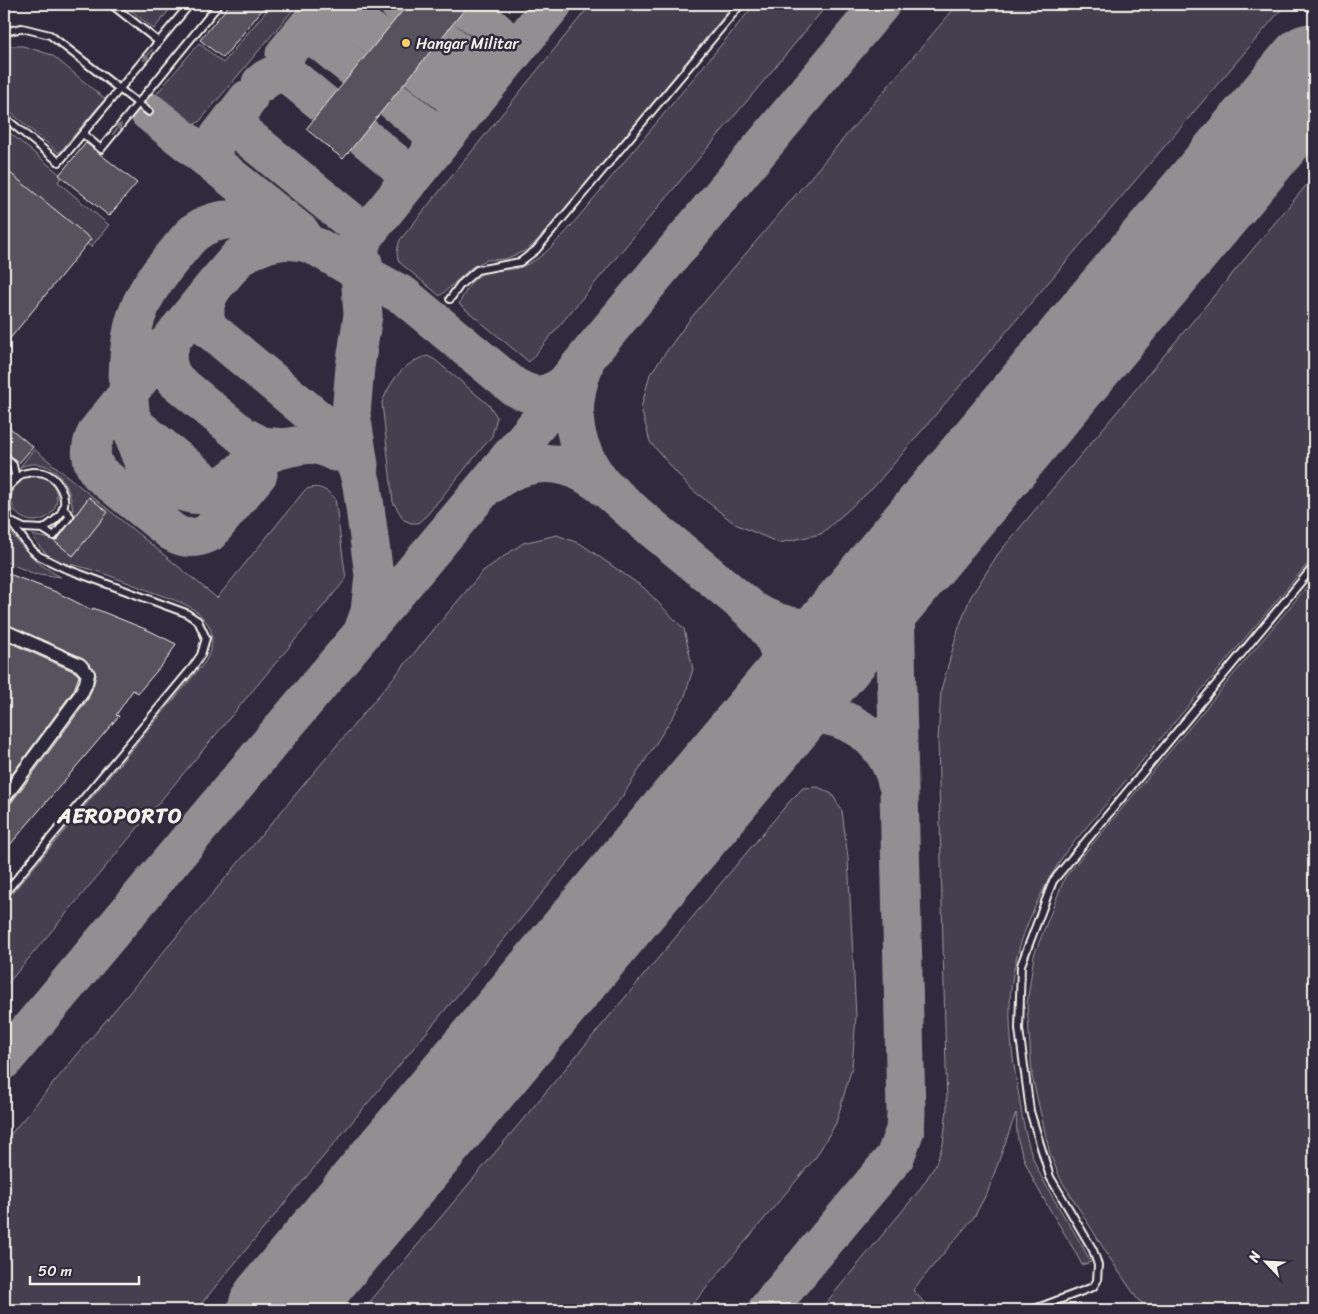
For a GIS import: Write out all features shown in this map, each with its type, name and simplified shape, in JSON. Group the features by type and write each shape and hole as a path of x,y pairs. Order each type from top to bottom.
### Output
{"street":[{"path":"4,631 80,665 88,674 80,694 4,798"}],"lane":[{"path":"111,4 159,42"},
{"path":"4,117 59,162 190,4"},
{"path":"83,134 101,148 219,4"},
{"path":"450,299 460,285 477,270 520,262 536,250 742,4"},
{"path":"4,32 22,28 50,35 149,112"},
{"path":"4,456 13,465 16,479"},
{"path":"9,521 6,506 8,486 22,474 44,472 54,479 63,495 63,508 62,512 53,522 43,529"},
{"path":"4,478 16,479"},
{"path":"9,521 24,528 43,529 54,536 70,516 63,508"},
{"path":"4,513 30,548 39,556 64,568 186,613 198,621 206,638 201,655 192,668 4,894"},
{"path":"1032,1310 1093,1287 1097,1281 1098,1265 1093,1250 1050,1177 1030,1111 1019,1029 1021,965 1052,881 1314,566"}],"shaded area":[{"path":"123,4 174,4 154,29"},
{"path":"272,4 283,4 292,11 199,122 192,125 187,123 154,97 199,43 223,63"},
{"path":"591,4 734,4 548,230 527,250 505,259 487,260 472,267 440,296 399,262 397,251 400,240"},
{"path":"755,4 828,4 529,362 459,304 467,289 475,279 484,273 521,267 535,260 551,248"},
{"path":"958,4 1286,4 873,488 821,534 779,543 735,524 689,487 650,442 641,408 650,374 690,319"},
{"path":"23,46 52,55 105,99 59,153 4,107 4,48"},
{"path":"4,128 62,176 58,182 109,225 91,247 4,175"},
{"path":"1314,176 1314,556 1065,853 1035,907 1020,945 1015,965 1011,985 1010,1027 1015,1074 1027,1137 1041,1176 1091,1262 1082,1265 1038,1189 1023,1157 1018,1140 1016,1113 988,1191 974,1217 913,1290 931,1310 820,1310 918,1192 935,1166 943,1144 947,1109 938,740 941,690 959,627 970,598 998,554"},
{"path":"427,356 434,359 489,405 497,417 492,436 427,515 418,523 411,523 404,520 393,502 382,403 389,387 399,374 411,363"},
{"path":"34,449 217,598 305,490 313,487 321,488 335,498 346,579 4,988 4,903 205,662 212,640 211,630 207,623 200,614 188,606 108,575 59,562 41,548 32,535 55,540 73,556 107,512 89,497 73,518 70,495 60,476 52,469 43,465 32,464 20,467"},
{"path":"34,475 47,479 53,485 57,498 53,511 47,517 34,521 21,517 15,511 11,498 15,485 21,479"},
{"path":"4,523 29,554 43,566 61,577 32,573 4,561"},
{"path":"557,535 581,544 644,588 684,629 693,669 684,699 622,797 196,1310 4,1310 4,1142 483,571 523,543"},
{"path":"1314,578 1314,1310 1152,1310 1138,1300 1109,1257 1061,1180 1050,1154 1032,1076 1027,1004 1034,955 1065,877"},
{"path":"818,787 832,794 842,811 848,858 856,1017 852,1067 836,1123 816,1157 688,1310 363,1310 789,802 803,788"}],"building":[{"path":"230,4 267,4 223,58 200,40"},
{"name":"Hangar Militar","path":"408,4 469,4 343,159 306,129"},
{"path":"86,143 137,183 109,216 59,175"},
{"path":"4,168 91,239 4,346"},
{"path":"4,423 33,447 19,463 4,450"},
{"path":"89,497 108,512 73,556 54,541 58,539"},
{"path":"4,572 56,592 92,610 93,608 150,631 176,644 167,659 138,693 133,690 116,715 119,716 4,852 4,806 11,803 88,699 96,675 94,669 83,658 4,623"},
{"path":"4,640 75,672 79,676 74,690 4,785"}],"taxiway":[{"path":"285,54 326,4"},
{"path":"399,4 477,67 482,81 478,96"},
{"path":"461,4 502,38 507,51 503,65"},
{"path":"363,262 360,248 365,235 553,4"},
{"path":"4,1060 539,422 564,385 881,4"},
{"path":"319,12 332,7 345,11 449,94 455,102 457,110 452,128"},
{"path":"293,44 306,38 319,40 425,126 432,139 430,152 425,161"},
{"path":"261,83 274,75 290,76 397,165 403,177 402,186 397,195"},
{"path":"216,165 213,157 214,143 248,99"},
{"path":"241,108 239,121 240,128 244,134 353,223 357,230 363,315 355,367 351,414 359,465"},
{"path":"149,112 290,224"},
{"path":"301,233 283,222 234,219 223,220 204,226 187,240 153,283 138,312 133,328 128,370 131,415 135,437 141,455 149,470 166,484 197,495 206,494 223,486 257,459 281,449 313,445 335,452"},
{"path":"364,628 370,612 374,575 362,485 358,470 338,436 208,328 205,317 205,304 214,286 239,257 249,251 269,243 286,240 304,242 319,248 404,296 513,386 527,393 538,395 550,392 564,385"},
{"path":"214,286 97,432 92,448 92,459 100,474 172,532 186,537 195,537 209,533 258,474"},
{"path":"173,338 167,360 172,376 176,381 243,436 262,446 290,447"},
{"path":"584,365 575,399 576,429 579,444 585,458 604,487"},
{"path":"133,421 138,428 210,486 222,491"},
{"path":"491,484 508,473 536,464 556,464 577,470 606,488 750,609 773,636 780,654 782,674 780,694 773,712 748,747"},
{"path":"767,1310 895,1157 905,1130 895,602 901,572 910,554"},
{"path":"751,610 763,617 789,626 803,628 829,626 855,614 903,561"},
{"path":"754,742 777,725 788,720 811,715 828,716 859,728 872,739 892,767 897,783"}],"runway":[{"path":"277,1310 1314,72"}],"place":[{"name":"Hangar Militar","path":"406,43"}],"district":[{"name":"AEROPORTO","path":"120,816"}]}
